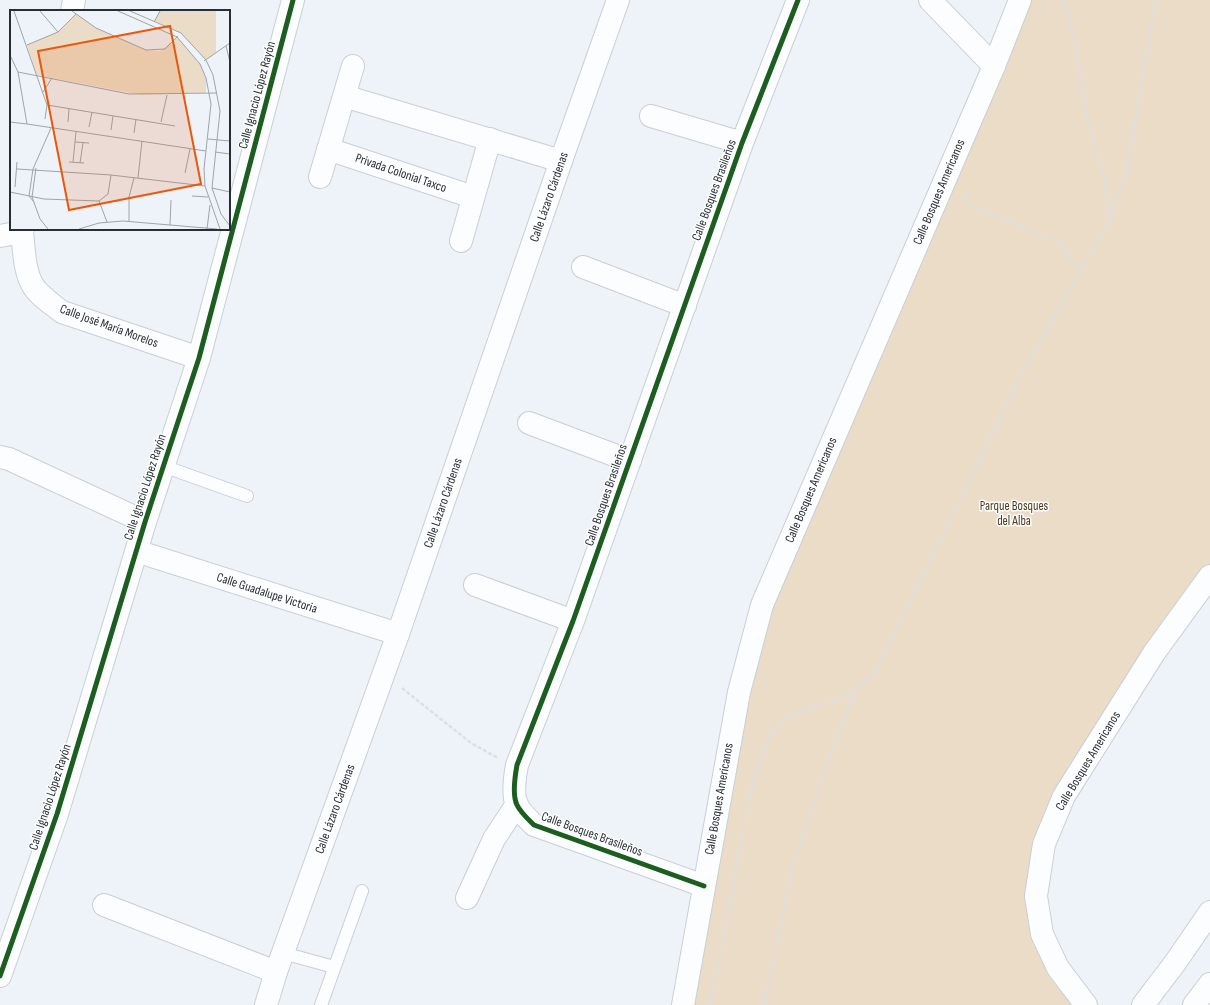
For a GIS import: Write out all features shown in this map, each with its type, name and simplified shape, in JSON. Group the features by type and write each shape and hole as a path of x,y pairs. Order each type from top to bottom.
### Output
{"street":[{"path":"72,10 74,0"},
{"name":"Calle Ignacio López Rayón","path":"0,976 57,814 145,522 199,358 293,0"},
{"name":"Calle Lázaro Cárdenas","path":"266,1005 398,634 618,0"},
{"name":"Calle Bosques Brasileños","path":"704,886 534,825 524,815 517,804 514,786 517,765 573,621 742,143 798,0"},
{"path":"930,0 994,66"},
{"name":"Calle Bosques Americanos","path":"684,1005 738,692 762,605 994,66 1020,0"},
{"path":"320,177 353,66"},
{"path":"344,96 561,161"},
{"name":"Calle Bosques Brasileños","path":"651,116 742,143"},
{"path":"461,241 490,139"},
{"name":"Privada Colonial Taxco","path":"328,149 473,197"},
{"name":"Calle José María Morelos","path":"0,236 23,231 25,262 32,285 62,312 199,358"},
{"path":"583,267 685,306"},
{"name":"Calle Bosques Brasileños","path":"529,424 630,461"},
{"path":"0,457 9,459 145,522"},
{"name":"Calle Guadalupe Victoria","path":"136,551 398,634"},
{"name":"Calle Bosques Americanos","path":"1086,1005 1058,968 1042,934 1036,896 1044,844 1064,796 1154,653 1210,576"},
{"path":"475,585 573,621"},
{"path":"468,898 494,839 517,804"},
{"path":"104,905 280,963"},
{"path":"1143,1005 1175,963 1210,912"},
{"path":"1194,1005 1210,984"}],"lane":[{"path":"163,466 247,496"},
{"path":"321,1005 362,891"},
{"path":"280,963 334,967"}],"path":[{"path":"1039,15 1046,1 1048,0"},
{"path":"1064,0 1075,41 1087,119 1104,178 1110,220"},
{"path":"709,1005 723,942 741,839 754,776 772,731 791,715 838,700 854,692 874,675 1021,374 1110,220 1126,173 1156,0"},
{"path":"966,188 964,200 971,206 1063,244 1068,256 1081,270"},
{"path":"384,673 471,743 493,756 517,765"},
{"path":"764,1005 792,869 821,780 854,692"}],"green space":[{"name":"Parque Bosques del Alba","path":"1020,0 1210,0 1210,576 1064,796 1036,896 1086,1005 687,1005 762,605"}],"cycle path":[{"path":"0,976 57,814 145,522 199,358 293,0"},
{"path":"704,886 534,825 515,801 515,780 517,765 573,621 742,143 798,0"}]}
